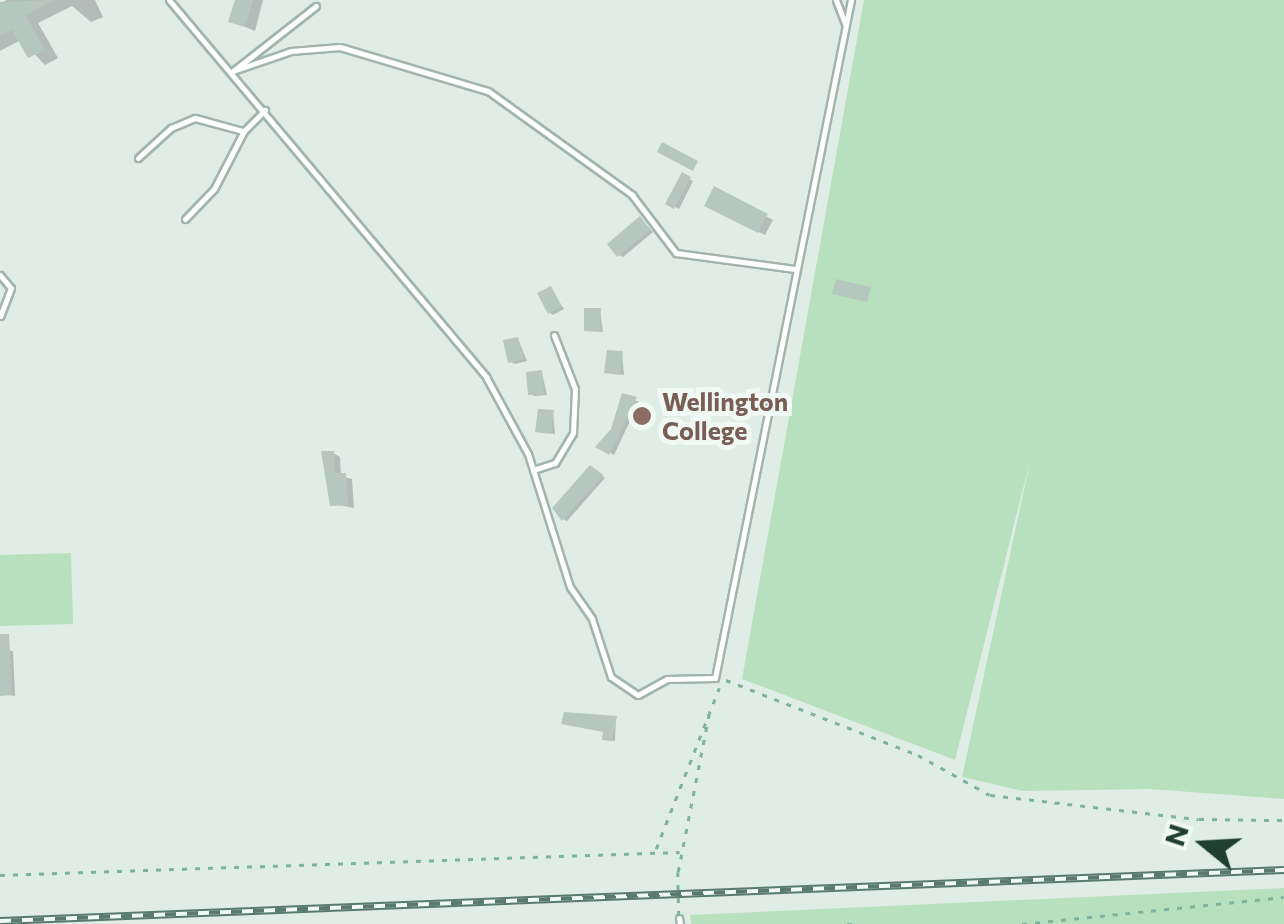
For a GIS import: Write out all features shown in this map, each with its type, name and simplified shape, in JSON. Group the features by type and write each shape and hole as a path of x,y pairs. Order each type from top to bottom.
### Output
{"lane":[{"path":"169,0 234,71 486,377 533,470 570,587 592,620 611,677 638,695 667,679 715,678 851,0"},
{"path":"836,0 846,27"},
{"path":"234,71 316,6"},
{"path":"234,71 291,51 340,47 488,91 632,194 676,253 796,269"},
{"path":"184,219 221,179 244,131 265,110"},
{"path":"138,158 171,128 195,118 244,131"},
{"path":"0,275 11,288 0,316"},
{"path":"533,470 555,463 573,433 575,389 554,335"}],"path":[{"path":"679,921 680,852 715,678"},
{"path":"656,849 712,700 724,679 918,755 990,795 1199,819 1284,820"},
{"path":"0,876 656,849 680,852"},
{"path":"1022,924 1284,897"}],"green space":[{"path":"864,0 1284,0 1284,799 1149,789 1023,791 962,777 1031,457 955,760 742,679"},
{"path":"71,553 73,624 0,626 0,555"},
{"path":"1284,888 1284,924 691,924 690,915"}],"building":[{"path":"54,0 25,15 45,50 28,58 12,30 0,36 0,2"},
{"path":"235,0 253,0 245,27 228,22"},
{"path":"662,142 698,161 693,171 657,152"},
{"path":"682,172 691,177 674,209 665,204"},
{"path":"714,186 768,214 758,233 704,206"},
{"path":"640,216 650,230 617,257 607,244"},
{"path":"836,279 871,287 867,302 832,294"},
{"path":"551,286 562,307 548,314 537,293"},
{"path":"584,308 601,308 600,332 584,331"},
{"path":"518,337 524,359 508,363 503,340"},
{"path":"607,350 623,351 620,375 604,373"},
{"path":"542,370 544,394 528,395 526,372"},
{"path":"622,393 637,397 609,455 595,447 611,429"},
{"path":"538,409 554,410 551,434 535,432"},
{"path":"321,451 334,451 334,473 346,473 348,505 330,506"},
{"path":"590,465 603,475 562,521 552,508"},
{"path":"0,634 9,634 12,695 0,696"},
{"path":"564,712 617,716 612,741 602,740 603,732 561,724"}],"railway":[{"path":"0,921 1284,870"}],"place":[{"name":"Wellington College","path":"642,416"}]}
